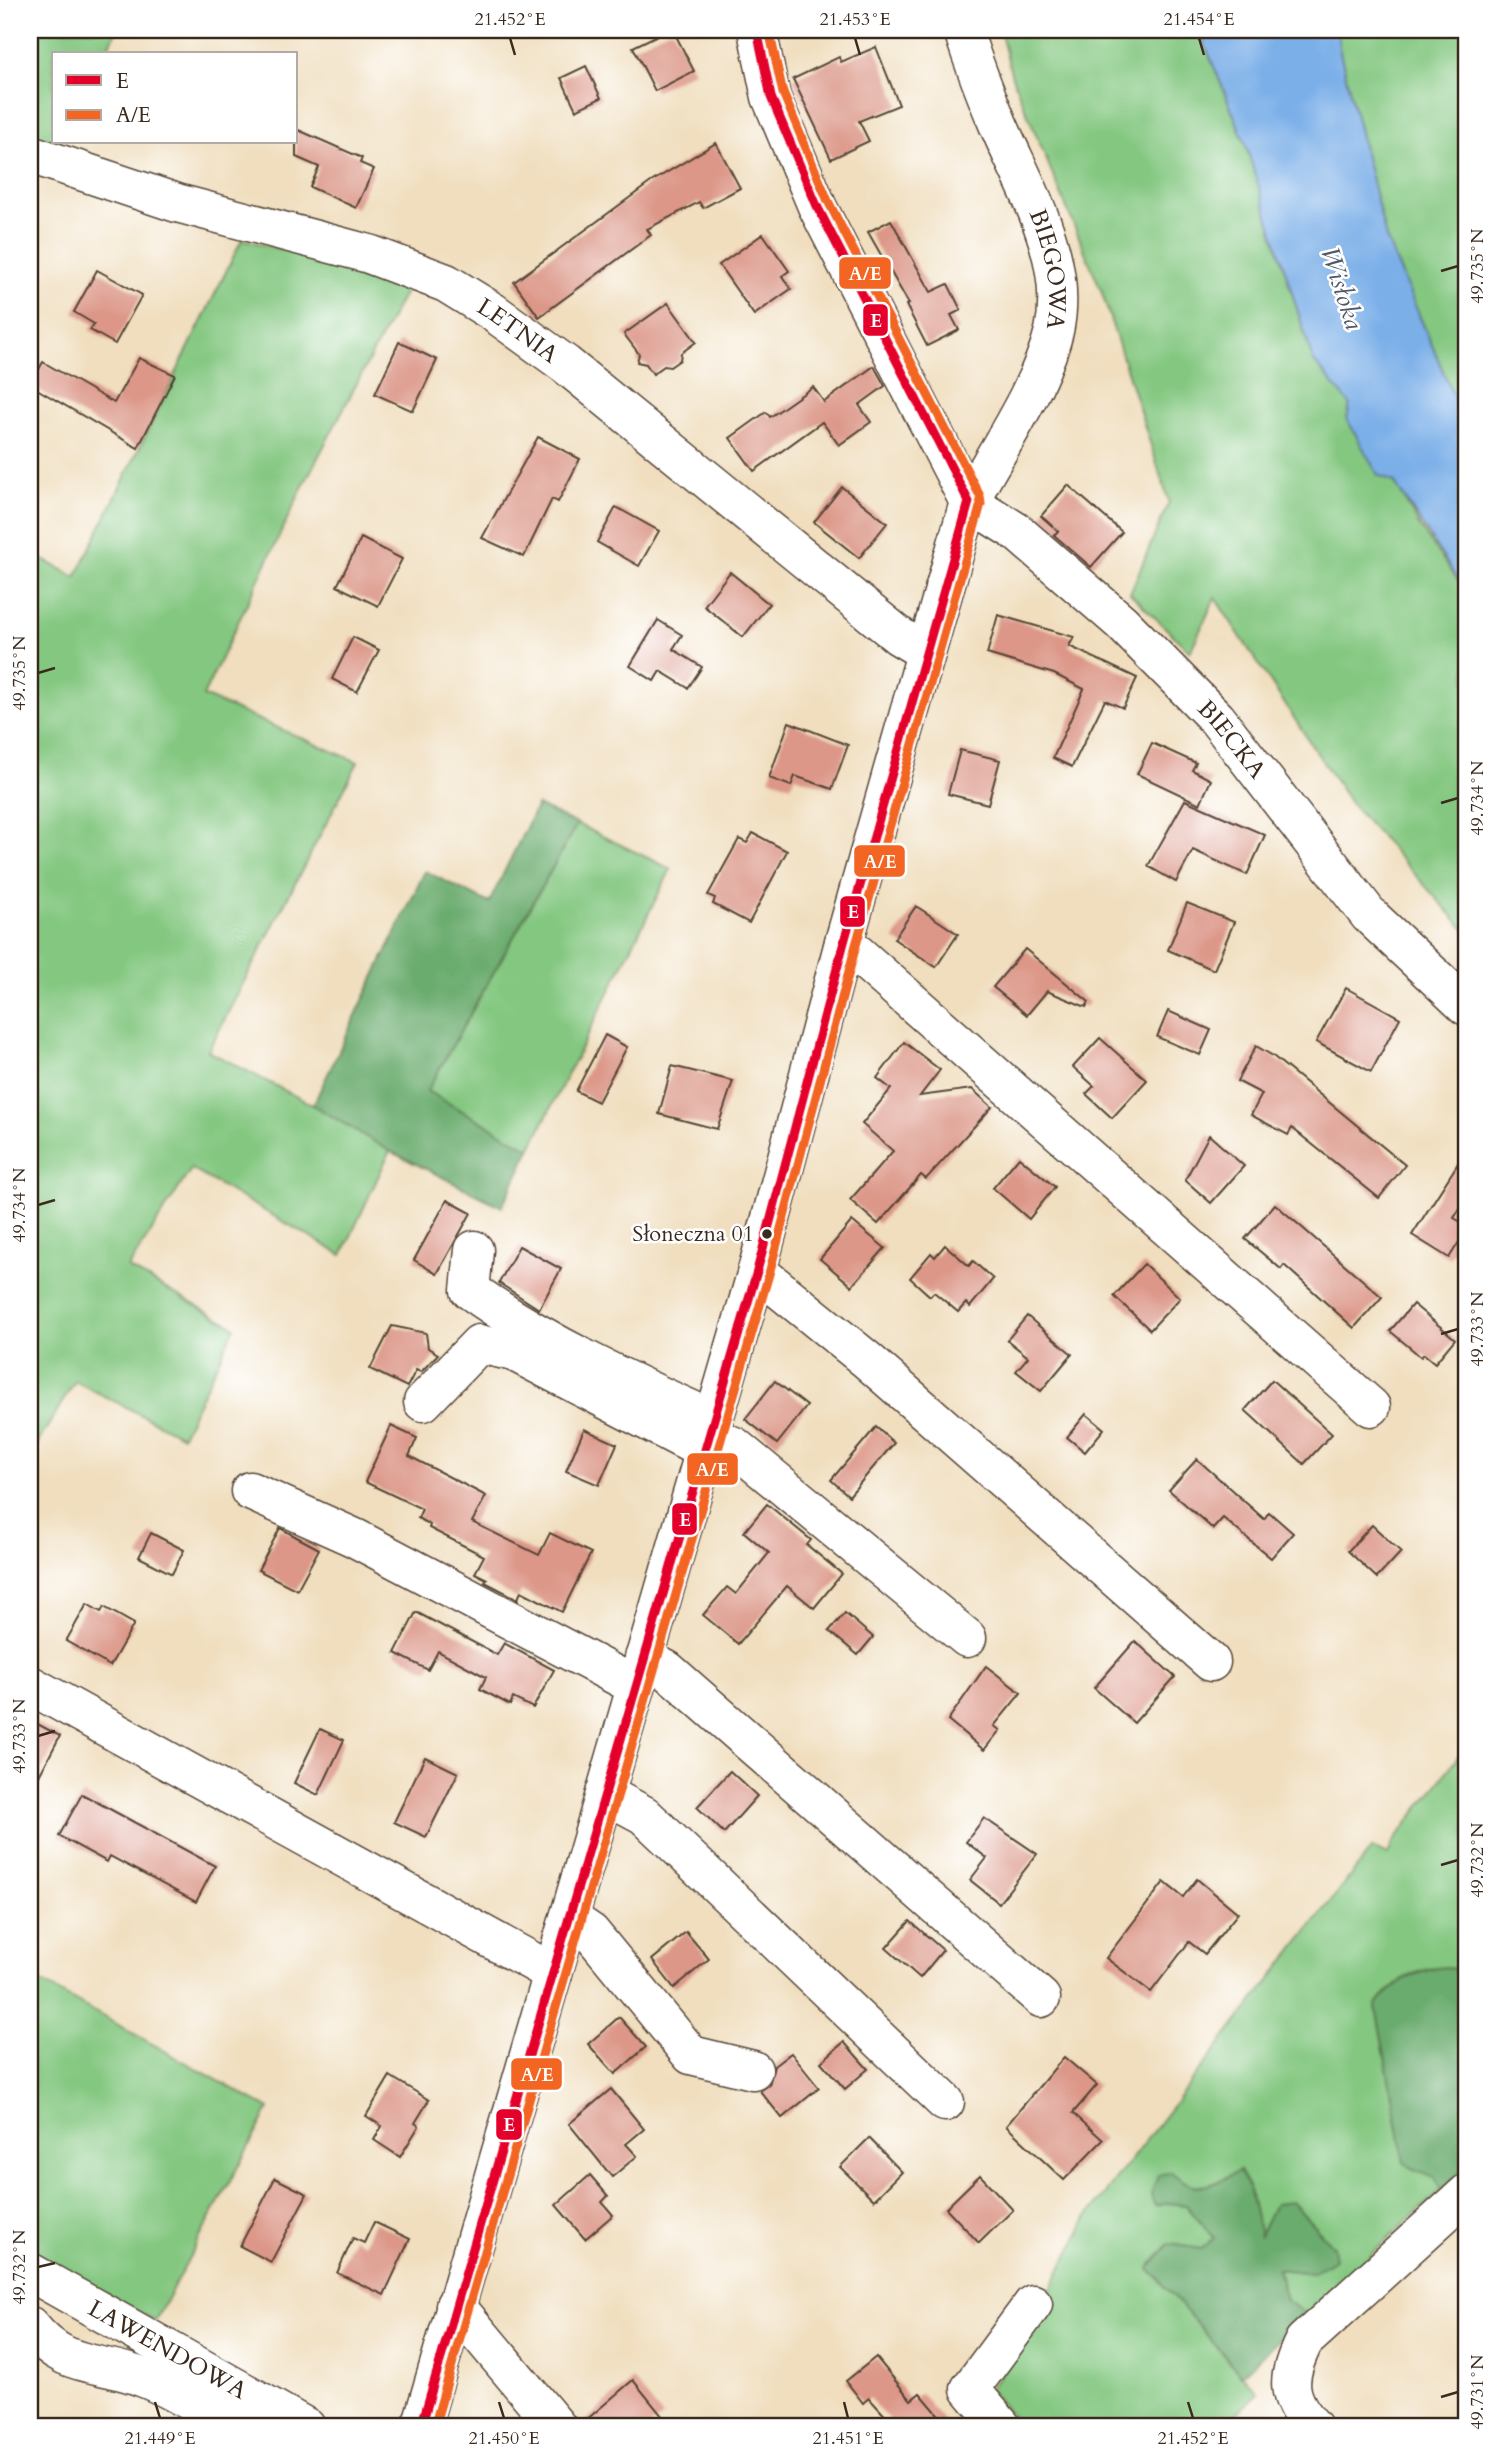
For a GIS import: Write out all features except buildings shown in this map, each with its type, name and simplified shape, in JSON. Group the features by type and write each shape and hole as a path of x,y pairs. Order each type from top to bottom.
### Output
{"street":[{"path":"757,30 771,97 817,206 969,502"},
{"name":"BIEGOWA","path":"421,2427 757,1271 844,942 969,502 1046,356 1054,329 1056,275 1045,237 963,30"},
{"name":"LETNIA","path":"30,154 177,203 369,254 446,284 493,312 565,364 899,636 926,652"},
{"name":"BIECKA","path":"969,502 1017,532 1110,613 1217,719 1369,915 1466,1006"},
{"path":"844,942 1371,1407"},
{"path":"474,1250 470,1290 507,1316 709,1436"},
{"path":"757,1271 867,1360 1211,1662"},
{"path":"422,1402 479,1344 514,1352 734,1446 967,1638"},
{"path":"250,1491 640,1672 667,1670 1041,1998"},
{"path":"30,1685 549,1985"},
{"path":"173,1786 549,1985"},
{"path":"605,1794 644,1815 945,2102"},
{"path":"569,1918 591,1933 691,2055 753,2070"},
{"path":"1313,2427 1293,2403 1291,2391 1295,2359 1304,2341 1466,2194"},
{"name":"LAWENDOWA","path":"30,2272 306,2427"},
{"path":"1002,2427 970,2389 1032,2304"},
{"path":"455,2305 557,2427"},
{"path":"30,2326 57,2353 70,2359 144,2378 235,2427"}],"green space":[{"path":"30,30 117,30 105,52 52,52 52,144 57,144 53,150 30,139"},
{"path":"1000,30 1199,30 1245,142 1313,360 1351,404 1420,527 1466,592 1466,931 1350,803 1215,598 1190,652 1130,593 1169,502 1101,290 1012,77"},
{"path":"1338,30 1466,30 1466,425 1386,238 1339,48"},
{"path":"242,239 409,284 303,486 203,696 358,762 208,1051 313,1105 390,1151 342,1255 191,1169 128,1268 235,1327 182,1436 75,1381 30,1456 30,553 76,577"},
{"path":"537,805 577,824 427,1091 530,1149 502,1207 390,1151 313,1105 425,871 489,903"},
{"path":"577,824 671,869 530,1149 427,1091"},
{"path":"1466,1746 1466,1971 1447,1968 1424,1970 1397,1984 1376,2006 1404,2162 1411,2168 1434,2177 1441,2190 1307,2314 1286,2301 1278,2269 1313,2273 1333,2246 1292,2202 1265,2224 1260,2236 1249,2188 1239,2171 1205,2186 1189,2184 1171,2172 1170,2203 1186,2205 1214,2238 1202,2249 1169,2244 1149,2268 1258,2393 1223,2427 1021,2427 989,2389 1053,2308 1047,2296 1089,2214 1372,1848 1388,1855 1392,1844"},
{"path":"1446,1967 1466,1971 1466,2167 1441,2190 1434,2177 1411,2168 1404,2162 1376,2006 1398,1984 1416,1974"},
{"path":"30,1976 269,2109 155,2321 30,2252"},
{"path":"1239,2171 1249,2188 1260,2235 1275,2204 1292,2202 1333,2246 1335,2259 1313,2273 1278,2269 1286,2301 1307,2314 1241,2375 1149,2268 1169,2244 1202,2249 1214,2238 1186,2205 1170,2203 1155,2206 1151,2196 1158,2175 1171,2172 1189,2184 1205,2186"}],"water":[{"name":"Wisłoka","path":"1199,30 1338,30 1339,48 1386,238 1466,425 1466,592 1394,482 1378,475 1347,419 1350,404 1313,360 1245,142"}],"transit line":[{"name":"E","path":"421,2427 757,1271 844,942 969,502 817,206 771,97 757,30"},
{"name":"A/E","path":"434,2427 769,1274 856,945 981,504 980,496 828,201 783,93 769,30"}],"place":[{"name":"Słoneczna 01","path":"767,1234"}]}
